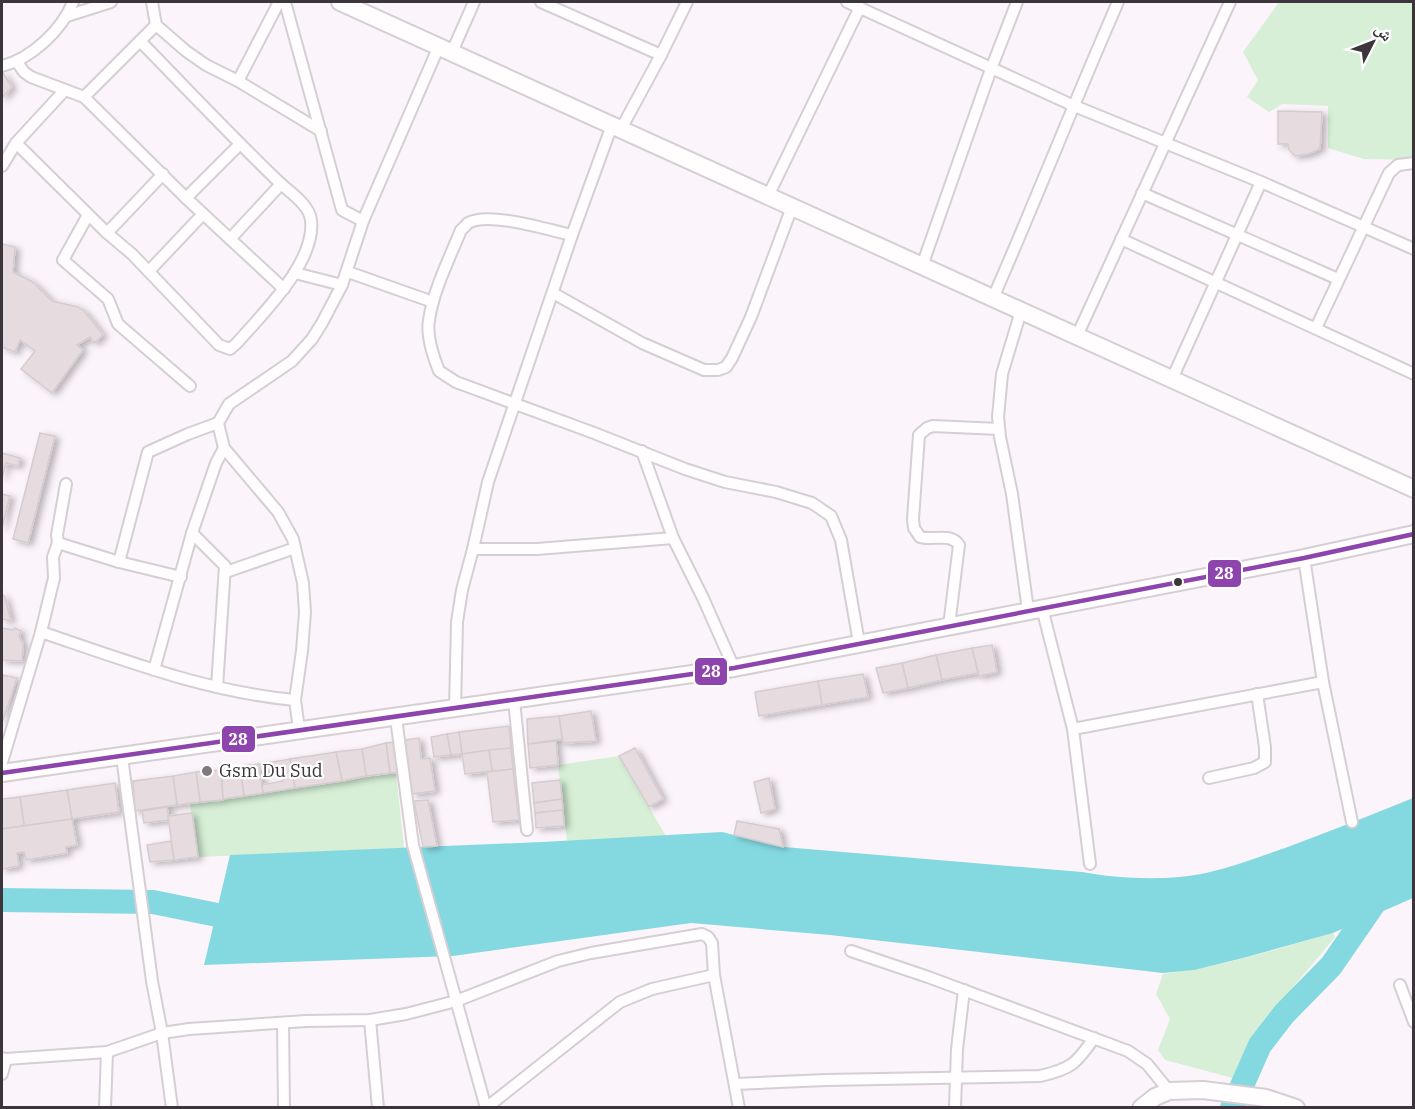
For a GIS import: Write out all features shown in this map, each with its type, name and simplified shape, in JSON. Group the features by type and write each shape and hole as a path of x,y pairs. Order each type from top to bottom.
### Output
{"main road":[{"path":"340,2 1413,489"},
{"path":"2,773 734,668 1304,558 1413,534"},
{"path":"1141,1107 1169,1091 1203,1090 1266,1098 1296,1107"}],"street":[{"path":"2,66 17,62 38,46 67,16 73,2"},
{"path":"67,16 111,2"},
{"path":"152,2 156,25 206,65 238,81 321,131"},
{"path":"238,81 279,2"},
{"path":"285,2 342,210 363,221"},
{"path":"119,562 148,452 218,423 234,399 301,353 322,323 348,272 363,221 446,49 474,2"},
{"path":"541,2 662,55"},
{"path":"455,709 458,622 462,590 488,482 572,235 616,127 662,55 687,2"},
{"path":"847,2 1072,105 1261,182 1413,249"},
{"path":"922,266 1017,2"},
{"path":"993,298 1038,194 1072,105 1118,2"},
{"path":"1077,336 1230,2"},
{"path":"768,196 860,8"},
{"path":"84,97 156,25"},
{"path":"16,143 88,215 132,254 219,345 230,349 237,344 295,273 307,247 311,220 303,205 140,41"},
{"path":"17,62 31,77 84,97 186,198 284,289"},
{"path":"2,166 16,143 64,91"},
{"path":"186,198 240,144"},
{"path":"1316,328 1392,169 1404,163 1413,163"},
{"path":"107,233 163,174"},
{"path":"1172,379 1261,182"},
{"path":"230,238 281,184"},
{"path":"1142,193 1338,279"},
{"path":"553,293 652,348 704,370 718,370 726,367 751,317 792,207"},
{"path":"149,271 203,214"},
{"path":"88,215 63,260 108,299 118,324 190,386"},
{"path":"572,235 495,219 469,223 461,230 429,321 429,332 439,371 456,382 685,469 725,482 776,492 812,503 825,510 836,524 841,540 859,643"},
{"path":"1121,240 1413,374"},
{"path":"348,272 434,302"},
{"path":"295,273 342,285"},
{"path":"1022,311 1002,374 999,429 1035,609 1073,729 1090,864"},
{"path":"218,423 224,447 278,512 293,539 303,583 305,612 295,700 299,729"},
{"path":"949,626 959,545 947,537 928,540 920,537 914,528 913,509 919,435 933,426 999,429"},
{"path":"154,670 192,532 216,463 224,447"},
{"path":"642,451 673,538 734,668"},
{"path":"2,762 41,632 54,578 53,557 58,543 57,534 66,484"},
{"path":"192,532 221,561 226,572 217,687"},
{"path":"473,549 537,549 673,538"},
{"path":"58,543 119,562 181,577"},
{"path":"226,572 295,548"},
{"path":"1304,558 1323,682 1352,822"},
{"path":"41,632 154,670 217,687 263,697 295,700"},
{"path":"1073,729 1323,682"},
{"path":"1209,777 1254,768 1265,762 1257,694"},
{"path":"514,700 527,830"},
{"path":"396,718 413,845 486,1107 620,1002 652,989 714,975"},
{"path":"122,757 152,981 172,1107"},
{"path":"2,1074 4,1059 107,1052 162,1033 283,1023 370,1020 406,1014 456,1001 558,961 702,934 712,943 714,975 739,1107"},
{"path":"851,951 1117,1046 1138,1056 1169,1091"},
{"path":"1400,985 1413,1022"},
{"path":"955,1107 959,1021 964,990"},
{"path":"370,1020 378,1107"},
{"path":"283,1023 284,1107"},
{"path":"735,1084 1040,1076 1062,1071 1073,1064 1094,1038"},
{"path":"105,1107 107,1052"}],"green space":[{"path":"1279,2 1413,2 1413,160 1364,159 1328,148 1328,106 1282,104 1269,112 1247,97 1258,80 1243,52"},
{"path":"619,756 666,836 567,841 558,765"},
{"path":"396,773 404,848 198,857 190,804"},
{"path":"1333,933 1335,937 1253,1038 1233,1078 1165,1060 1158,1050 1170,1019 1156,994 1163,974 1228,962"}],"water":[{"path":"1413,798 1413,898 1333,933 1194,970 1163,973 830,935 691,923 453,956 204,965 230,855 722,832 784,847 1112,876 1160,878 1192,876 1236,865"}],"building":[{"path":"2,74 12,87 2,98"},
{"path":"1278,111 1322,112 1320,149 1295,156 1289,150 1288,144 1278,144"},
{"path":"2,244 15,247 13,272 33,282 52,301 78,307 84,311 103,335 94,343 90,337 77,345 83,350 52,393 21,369 35,351 20,340 15,352 2,347"},
{"path":"40,433 55,436 28,543 13,539"},
{"path":"2,453 20,458 18,466 6,463 2,478"},
{"path":"2,494 10,496 2,528"},
{"path":"2,594 5,597 11,621 2,619"},
{"path":"2,628 13,630 15,628 21,631 19,637 23,643 22,661 2,660"},
{"path":"992,645 997,672 979,676 972,648"},
{"path":"972,648 978,673 942,680 936,655"},
{"path":"936,655 942,680 908,688 902,663"},
{"path":"902,663 908,688 883,693 876,668"},
{"path":"863,674 868,697 822,705 818,681"},
{"path":"3,675 17,678 2,723 2,680"},
{"path":"818,681 822,705 759,716 755,692"},
{"path":"591,711 596,741 563,743 559,716"},
{"path":"559,716 562,739 528,744 527,719"},
{"path":"509,726 511,748 462,754 459,732"},
{"path":"459,732 462,754 451,755 447,734"},
{"path":"447,734 451,755 434,757 431,737"},
{"path":"419,738 421,759 430,758 435,791 412,794 405,740"},
{"path":"556,741 558,765 530,768 528,744"},
{"path":"395,742 401,772 390,773 386,743"},
{"path":"386,743 390,773 366,776 362,749"},
{"path":"511,748 513,769 492,771 489,750"},
{"path":"635,748 663,799 649,807 619,756"},
{"path":"362,749 366,776 342,781 336,752"},
{"path":"489,750 492,771 465,774 462,754"},
{"path":"336,752 342,781 295,788 290,759"},
{"path":"290,759 295,788 263,793 262,785 283,781 280,769 260,771 259,764"},
{"path":"259,764 263,793 244,796 240,766"},
{"path":"227,768 229,778 241,777 244,796 223,799 221,770"},
{"path":"513,769 519,820 493,822 487,772"},
{"path":"221,770 223,800 200,802 196,772"},
{"path":"196,772 200,802 177,805 173,776"},
{"path":"173,776 177,805 135,811 133,781"},
{"path":"769,778 775,809 761,813 754,782"},
{"path":"560,780 562,799 534,803 532,783"},
{"path":"115,783 119,812 72,819 67,790"},
{"path":"67,790 72,819 24,826 20,797"},
{"path":"20,797 24,826 2,829 2,799"},
{"path":"562,799 563,810 535,813 534,803"},
{"path":"428,800 437,846 423,847 414,801"},
{"path":"167,807 169,820 144,823 142,811"},
{"path":"563,810 564,826 536,828 535,813"},
{"path":"192,813 198,857 174,860 168,816"},
{"path":"72,819 77,845 66,847 67,853 26,860 24,852 17,853 19,866 2,869 2,829"},
{"path":"737,821 779,829 783,847 734,835"},
{"path":"171,841 174,860 150,862 147,845"}],"waterway":[{"path":"1232,1108 1260,1045 1284,1014 1331,966 1380,895"},
{"path":"2,900 153,902 222,916 247,916"}],"transit line":[{"name":"28","path":"2,773 734,668 1304,558 1414,534"}],"place":[{"name":"Gsm Du Sud","path":"207,771"}]}
